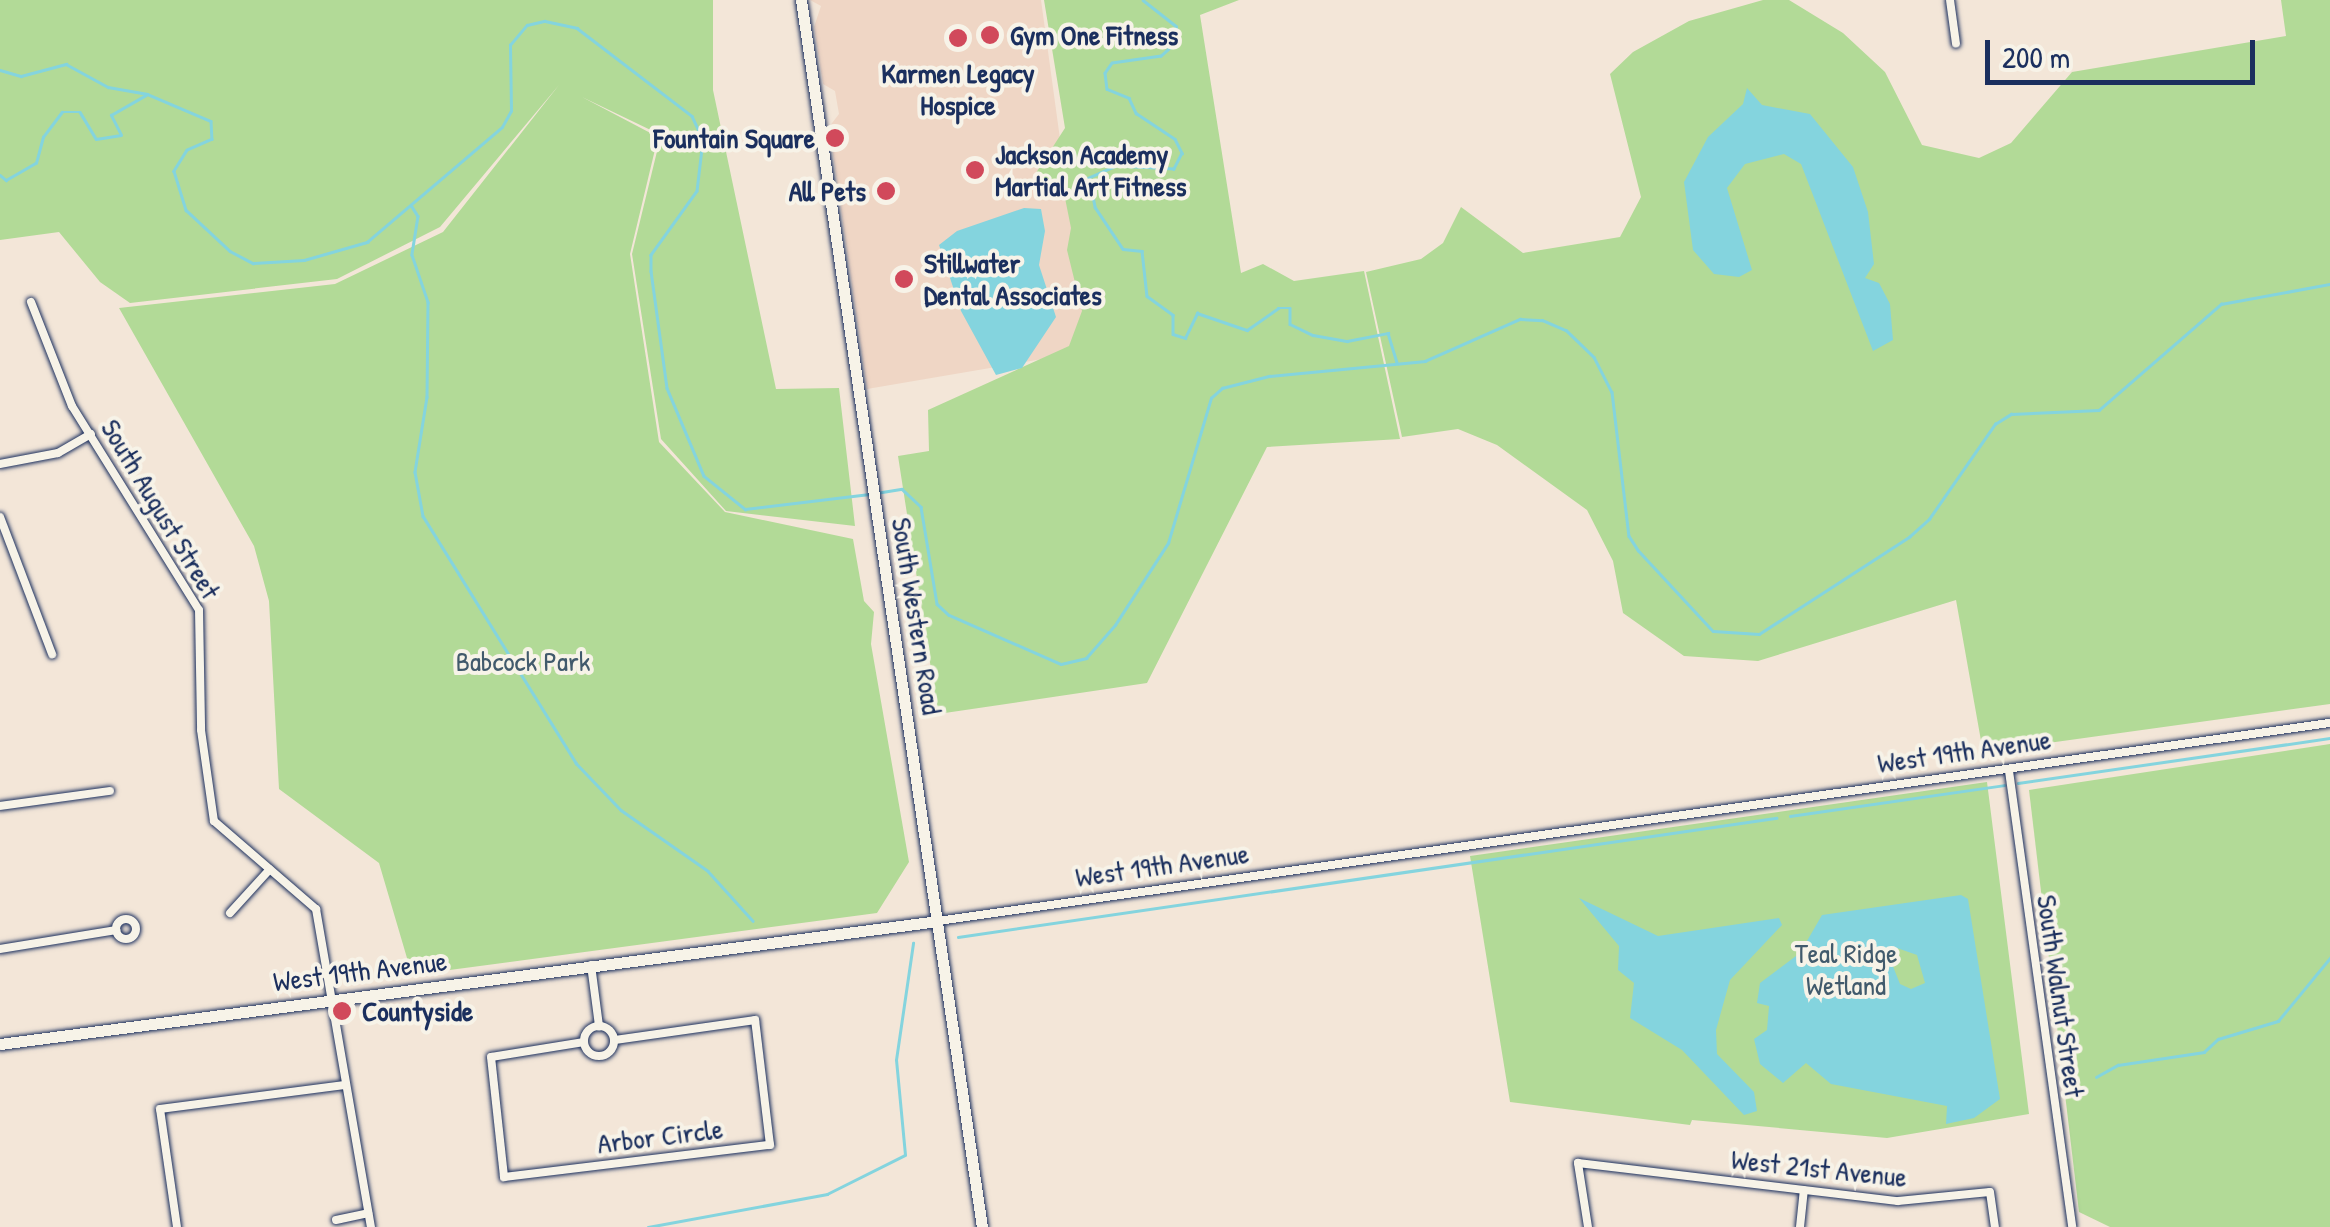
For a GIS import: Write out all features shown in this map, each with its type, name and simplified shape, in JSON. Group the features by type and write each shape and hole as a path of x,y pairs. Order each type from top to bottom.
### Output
{"street":[{"path":"1950,0 1956,44"},
{"name":"South Western Road","path":"802,7 982,1227"},
{"name":"South August Street","path":"31,302 72,406 199,610 201,730 214,821 316,909 371,1227"},
{"path":"0,464 58,454 90,434"},
{"path":"0,517 52,654"},
{"name":"West 19th Avenue","path":"0,1044 938,920 2330,722"},
{"name":"South Walnut Street","path":"2009,770 2072,1227"},
{"path":"0,806 110,791"},
{"path":"230,914 270,869"},
{"path":"0,948 116,930"},
{"path":"591,965 599,1026 615,1040 600,1056 584,1042 599,1026"},
{"name":"Arbor Circle","path":"584,1042 491,1057 504,1177 770,1145 755,1020 615,1040"},
{"path":"177,1227 160,1109 344,1085"},
{"name":"West 21st Avenue","path":"1588,1227 1578,1162 1898,1201 1990,1192 1995,1227"},
{"path":"1800,1227 1804,1190"},
{"path":"336,1220 368,1212"}],"shaded area":[{"name":"Fountain Square","path":"810,0 1041,0 1089,351 867,389 829,127 839,114 835,91 823,84 814,27 821,6"}],"green space":[{"name":"Babcock Park","path":"0,0 713,0 713,90 776,389 839,388 855,526 726,511 661,439 632,254 661,135 582,97 658,137 630,254 659,442 725,512 853,539 864,601 874,612 871,644 909,862 877,913 412,975 379,863 279,789 269,601 254,546 119,308 335,284 443,232 559,85 440,227 337,279 130,303 100,282 59,232 0,240"},
{"path":"1044,0 1239,0 1200,15 1241,273 1263,264 1294,281 1364,271 1400,439 1267,447 1147,683 938,714 898,456 929,451 928,410 1069,346 1082,311 1067,250 1071,228 1063,188 1040,187 1034,176 1065,128"},
{"path":"1763,0 1789,0 1843,33 1885,72 1922,145 1979,158 2011,143 2072,72 2286,36 2281,0 2330,0 2330,704 1983,752 1956,600 1758,661 1684,656 1623,613 1613,561 1587,510 1497,445 1458,429 1402,437 1366,272 1421,259 1443,243 1461,207 1523,253 1620,237 1641,197 1610,74 1633,52 1689,21"},
{"path":"2330,744 2330,1227 2110,1227 2079,1212 2029,790"},
{"name":"Teal Ridge Wetland","path":"1987,782 2029,1114 1887,1138 1692,1120 1690,1125 1510,1102 1470,856"}],"water":[{"path":"1747,88 1762,105 1810,114 1853,167 1868,212 1874,264 1865,278 1879,283 1890,304 1893,340 1873,351 1801,164 1784,154 1745,164 1727,188 1752,270 1739,277 1714,274 1693,250 1684,182 1708,137 1743,104"},
{"path":"1024,208 1041,209 1045,231 1039,265 1056,317 1022,368 996,375 961,311 939,245 957,231"},
{"path":"1961,895 1968,899 2000,1099 1974,1118 1946,1124 1947,1106 1831,1084 1806,1063 1783,1083 1760,1064 1754,1039 1767,1030 1769,1006 1757,1003 1760,983 1800,953 1822,915","holes":["1897,948 1917,955 1925,983 1911,989 1900,984 1892,964"]},
{"path":"1579,898 1658,936 1779,918 1782,925 1730,980 1716,1030 1717,1054 1754,1092 1757,1111 1744,1115 1682,1050 1630,1018 1634,983 1618,970 1619,946"}],"waterway":[{"path":"1143,0 1176,26 1179,40 1161,56 1112,63 1105,73 1107,89 1129,98 1136,113 1175,139 1182,153 1174,169 1116,166 1089,178 1095,207 1123,249 1142,251 1147,296 1173,315 1173,334 1185,338 1197,313 1247,330 1278,308 1290,308 1290,324 1313,335 1347,341 1388,333 1397,363"},
{"path":"0,70 21,76 66,64 108,87 147,94 211,121 212,139 187,150 174,171 186,210 230,251 253,263 304,260 367,242 502,127 511,111 510,45 527,25 545,21 577,28 692,116 703,140 697,191 651,255 651,271 667,388 704,476 745,509 869,494"},
{"path":"0,175 6,180 36,163 43,137 62,112 80,112 96,139 121,135 111,115 146,95"},
{"path":"411,205 418,216 412,255 428,302 427,397 415,472 423,516 576,763 621,810 708,871 753,921"},
{"path":"876,493 902,489 921,507 937,604 949,615 1061,664 1086,658 1115,625 1168,543 1211,398 1222,388 1269,376 1425,361 1520,319 1542,320 1566,330 1594,357 1612,392 1629,536 1638,550 1713,631 1759,634 1909,537 1929,519 1995,424 2011,414 2099,410 2221,304 2330,284"},
{"path":"2018,783 2330,738"},
{"path":"1790,816 2004,785"},
{"path":"958,937 1776,818"},
{"path":"648,1227 827,1194 905,1155 896,1060 913,943"},
{"path":"2096,1077 2118,1065 2204,1052 2218,1039 2278,1021 2330,958"}],"place":[{"name":"Gym One Fitness","path":"990,35"},
{"name":"Karmen Legacy Hospice","path":"958,38"},
{"name":"Fountain Square","path":"835,138"},
{"name":"Jackson Academy Martial Art Fitness","path":"975,170"},
{"name":"All Pets","path":"886,191"},
{"name":"Stillwater Dental Associates","path":"904,279"},
{"name":"Countyside","path":"342,1011"}]}
